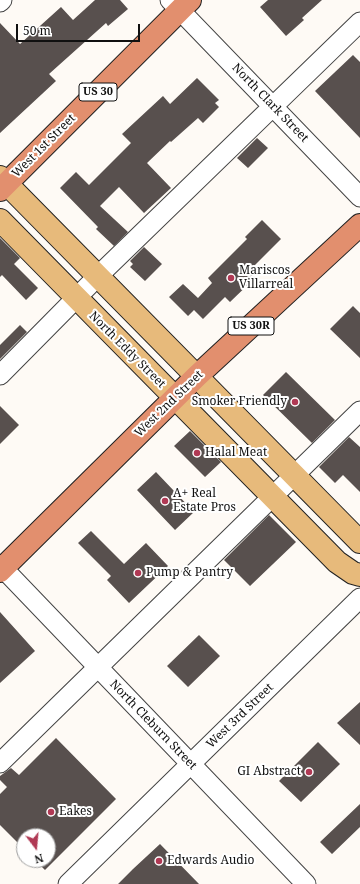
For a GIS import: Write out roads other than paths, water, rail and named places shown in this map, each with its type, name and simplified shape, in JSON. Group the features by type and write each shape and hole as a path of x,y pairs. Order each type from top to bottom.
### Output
{"highway":[{"name":"West 1st Street","path":"2,183 180,3"},
{"name":"West 2nd Street","path":"1,568 197,376 360,225"}],"main road":[{"path":"2,183 98,276 360,542"},
{"name":"North Eddy Street","path":"0,220 272,498 337,562 353,573 360,575"}],"street":[{"name":"North Clark Street","path":"180,3 273,107 360,197"},
{"path":"0,375 98,276 360,22"},
{"path":"0,762 272,498 360,410"},
{"name":"North Cleburn Street","path":"1,568 306,884"},
{"name":"West 3rd Street","path":"68,884 190,764 358,605"}],"place":[{"name":"Mariscos Villarreal","path":"231,278"},
{"name":"Smoker Friendly","path":"295,402"},
{"name":"Halal Meat","path":"197,453"},
{"name":"A+ Real Estate Pros","path":"165,501"},
{"name":"Pump & Pantry","path":"138,573"},
{"name":"GI Abstract","path":"309,772"},
{"name":"Eakes","path":"51,812"},
{"name":"Edwards Audio","path":"159,861"}]}
